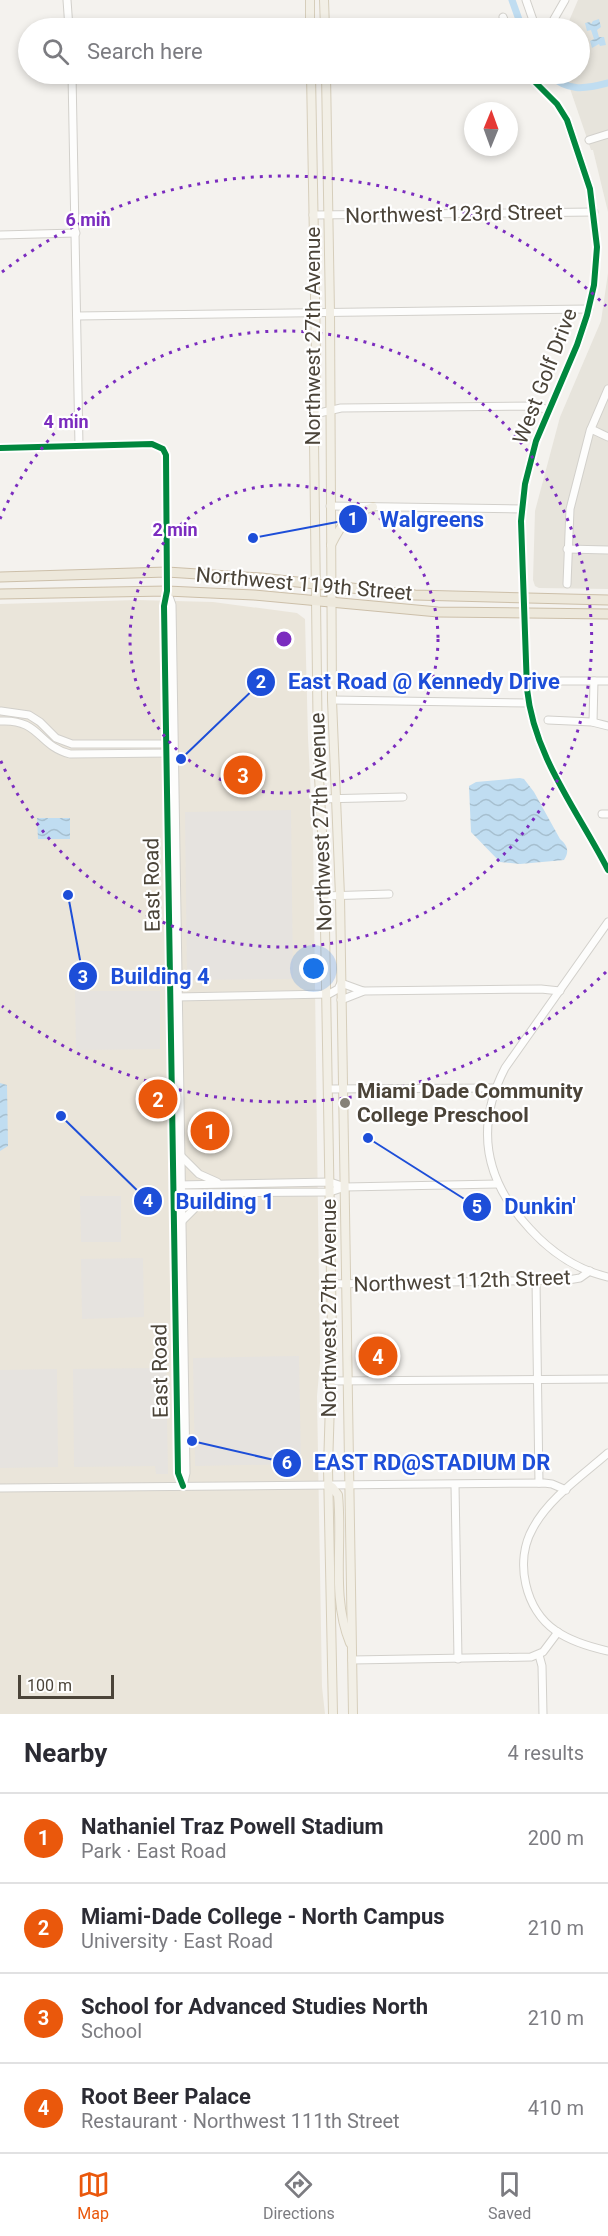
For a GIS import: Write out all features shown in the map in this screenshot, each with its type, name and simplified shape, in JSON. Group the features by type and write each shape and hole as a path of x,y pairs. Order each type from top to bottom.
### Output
{"highway":[{"name":"Northwest 119th Street","path":"0,577 167,572 261,578 415,595 608,600"},
{"name":"Northwest 119th Street","path":"0,594 167,591 254,595 438,612 608,614"}],"main road":[{"path":"310,0 310,18"},
{"path":"324,0 325,18"},
{"name":"Northwest 27th Avenue","path":"311,84 315,313 315,584 330,1182 331,1381 328,1485 333,1714"},
{"name":"Northwest 27th Avenue","path":"326,84 332,700 340,896 353,1714"},
{"path":"330,546 341,525 359,511 373,507"},
{"path":"328,1485 333,1487 338,1495 340,1610 352,1650"}],"street":[{"path":"67,0 68,18"},
{"path":"526,0 532,18"},
{"path":"555,18 565,0"},
{"path":"0,448 79,446 72,84"},
{"name":"West Golf Drive","path":"537,84 557,104 564,116 587,179 594,212 597,256 589,309 577,345 530,461 522,509 523,598 529,703 548,762 608,870"},
{"path":"589,140 608,134"},
{"name":"Northwest 123rd Street","path":"313,215 594,212"},
{"path":"0,235 76,233"},
{"path":"77,316 589,309"},
{"path":"567,584 569,513 591,429 608,389"},
{"path":"315,414 341,408 534,406 549,410"},
{"path":"591,429 608,437"},
{"name":"East Road","path":"79,446 152,444 162,449 166,455 167,591 172,605 171,753 178,1189 178,1473 183,1486"},
{"path":"330,506 522,509"},
{"path":"567,549 608,550"},
{"path":"561,681 608,681"},
{"path":"593,722 594,681"},
{"path":"332,700 529,703"},
{"path":"0,722 3,716 1,710 29,715 40,722 56,738 72,744 171,744"},
{"path":"548,720 593,722 608,726"},
{"path":"0,722 16,721 26,724 55,748 70,753 171,753"},
{"path":"320,799 404,797"},
{"path":"324,896 389,894"},
{"path":"608,922 515,1053 496,1088 489,1116 488,1140 491,1165 498,1184 514,1211 542,1242 567,1261 608,1277"},
{"path":"175,997 326,994 334,992 341,983 364,992"},
{"path":"341,1000 364,992 541,989 560,992"},
{"name":"East Road","path":"175,997 181,1156 178,1189 182,1221 186,1473 183,1486"},
{"path":"328,1089 496,1088"},
{"path":"181,1156 199,1174 220,1183"},
{"path":"178,1189 220,1183 330,1182 345,1187"},
{"path":"178,1189 221,1194 330,1192 345,1187 498,1184"},
{"path":"182,1221 203,1201 221,1194"},
{"name":"Northwest 112th Street","path":"331,1284 536,1281 574,1279 590,1271"},
{"path":"536,1281 539,1483"},
{"path":"331,1381 608,1379"},
{"path":"608,1454 566,1490 533,1526 527,1541 524,1562 524,1575 531,1600 545,1621 558,1632 575,1641 608,1651"},
{"path":"0,1488 539,1483 552,1484 566,1490"},
{"path":"455,1485 458,1659"},
{"path":"352,1660 527,1657 539,1655 558,1632"},
{"path":"539,1655 542,1666 543,1714"}],"shaded area":[{"path":"578,0 608,0 608,212 593,150 591,150 568,84 590,84 590,18 570,18"},
{"path":"608,273 608,589 539,588 535,586 533,580 535,511 560,417 601,321"},
{"path":"137,600 213,602 297,613 305,619 313,834 320,1363 317,1396 322,1687 325,1714 0,1714 0,604"},
{"path":"291,810 293,979 187,980 185,812"},
{"path":"75,991 160,991 160,1049 76,1050"},
{"path":"80,1196 121,1196 121,1242 81,1242"},
{"path":"143,1258 144,1317 82,1319 81,1259"},
{"path":"299,1356 301,1464 195,1466 193,1358"},
{"path":"154,1358 166,1358 168,1474 156,1474 155,1466 74,1467 73,1369 153,1368"},
{"path":"57,1369 58,1467 0,1468 0,1370"}],"water":[{"path":"599,19 601,27 597,30 599,37 604,37 606,45 600,46 599,44 592,48 590,41 594,39 590,30 590,22 591,24"},
{"path":"524,779 534,792 566,846 567,854 564,860 520,864 500,862 471,832 469,786 476,782"},
{"path":"37,818 70,818 70,839 38,839"},
{"path":"0,1083 7,1085 8,1146 0,1151"}],"waterway":[{"path":"512,0 518,18"},
{"path":"562,84 583,88 608,83"}],"cycle path":[{"path":"537,84 557,104 567,120 590,189 597,247 594,285 587,315 577,345 536,441 525,484 521,521 527,689 531,714 548,761 608,870"},
{"path":"0,448 152,444 163,449 166,455 167,591 164,606 178,1473 183,1486"}],"place":[{"name":"Walgreens","path":"253,538"},
{"name":"East Road @ Kennedy Drive","path":"181,759"},
{"name":"School for Advanced Studies North","path":"243,775"},
{"name":"Building 4","path":"68,895"},
{"name":"Miami-Dade College - North Campus","path":"158,1099"},
{"name":"Miami Dade Community College Preschool","path":"345,1103"},
{"name":"Building 1","path":"61,1116"},
{"name":"Nathaniel Traz Powell Stadium","path":"210,1131"},
{"name":"Dunkin'","path":"368,1138"},
{"name":"Root Beer Palace","path":"378,1356"},
{"name":"EAST RD@STADIUM DR","path":"192,1441"}]}
